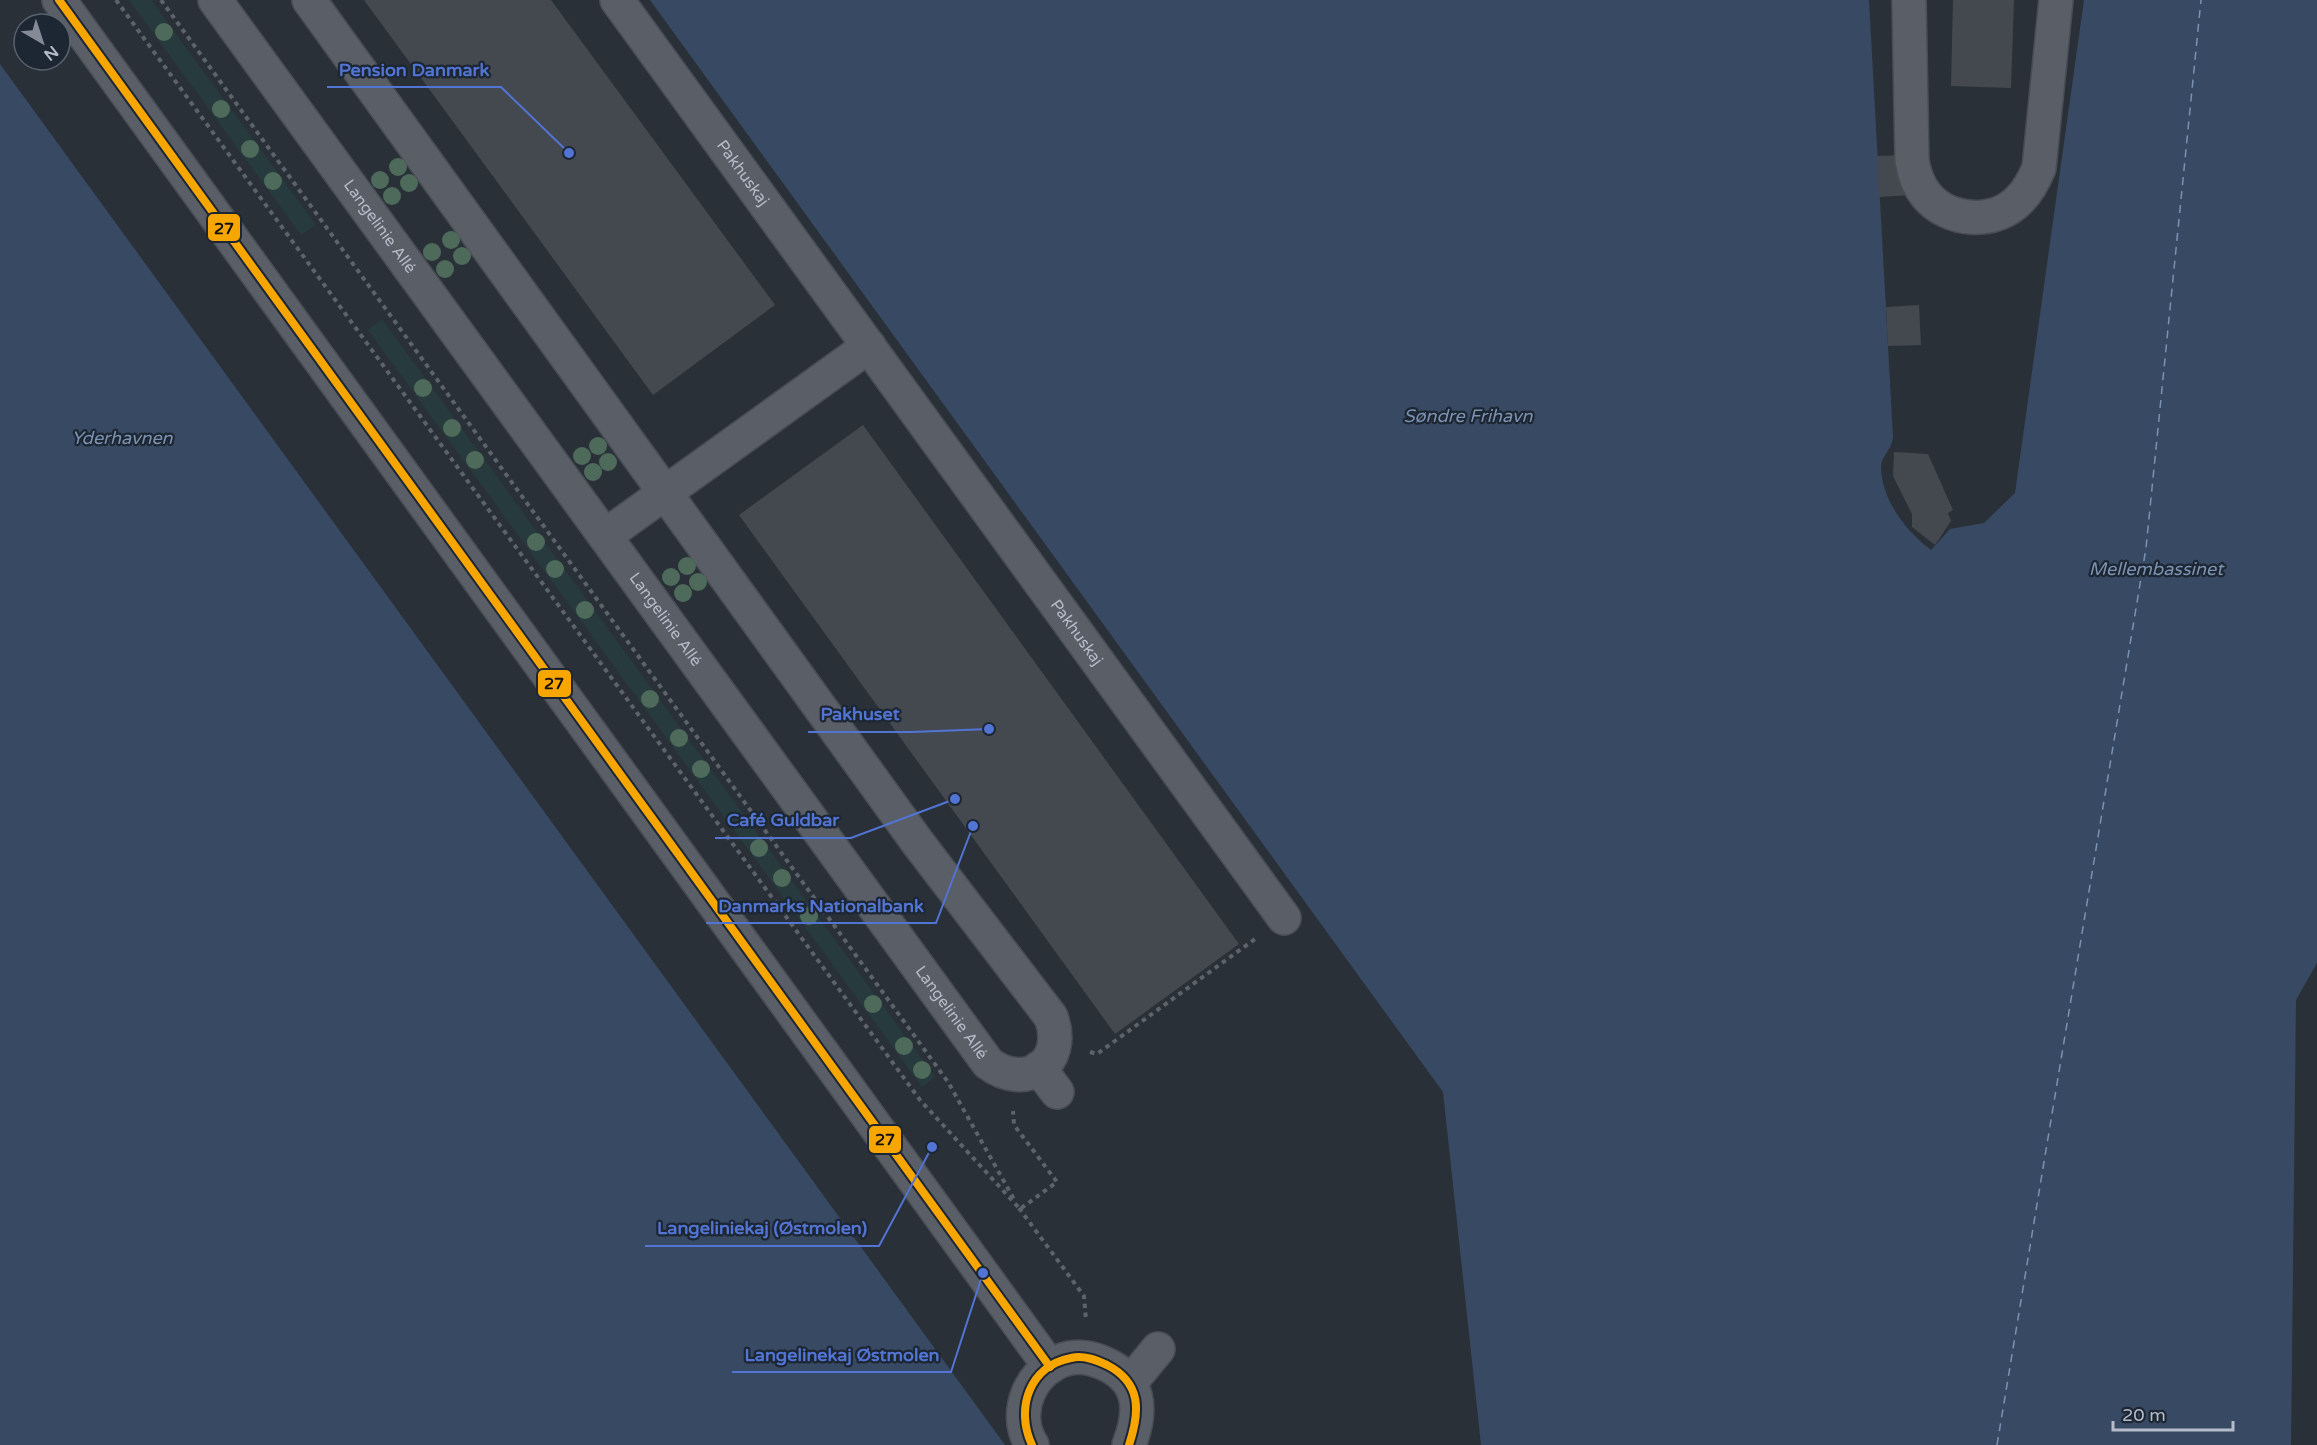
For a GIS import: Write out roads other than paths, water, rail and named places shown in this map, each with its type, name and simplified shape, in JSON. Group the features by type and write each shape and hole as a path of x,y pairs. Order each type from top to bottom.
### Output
{"street":[{"path":"59,0 1050,1367"},
{"name":"Langelinie Allé","path":"214,0 988,1063 998,1071 1036,1079 1051,1056 1056,1041 1051,1017 918,843 665,492"},
{"path":"309,0 665,492"},
{"name":"Pakhuskaj","path":"617,0 1284,918"},
{"path":"1909,0 1912,161 1915,176 1926,195 1943,209 1962,216 1982,218 2002,212 2019,201 2031,186 2039,168 2056,0"},
{"path":"605,536 869,346"},
{"path":"1130,1383 1158,1349"},
{"path":"1032,1445 1023,1421 1024,1401 1035,1379 1050,1367 1068,1358 1089,1358 1114,1367 1130,1383 1137,1405 1139,1438"}],"water":[{"path":"650,0 1869,0 1893,437 1891,446 1881,463 1882,480 1891,503 1904,524 1931,550 1950,529 1984,523 2015,493 2084,0 2317,0 2317,963 2296,1000 2291,1445 1481,1445 1443,1092"},
{"name":"Yderhavnen","path":"0,64 1005,1445 0,1445"}],"place":[{"name":"Pension Danmark","path":"569,153"},
{"name":"Pakhuset","path":"989,729"},
{"name":"Café Guldbar","path":"955,799"},
{"name":"Danmarks Nationalbank","path":"973,826"},
{"name":"Langeliniekaj (Østmolen)","path":"932,1147"},
{"name":"Langelinekaj Østmolen","path":"983,1273"}],"water label":[{"name":"Søndre Frihavn","path":"1468,416"},
{"name":"Mellembassinet","path":"2156,569"}]}
